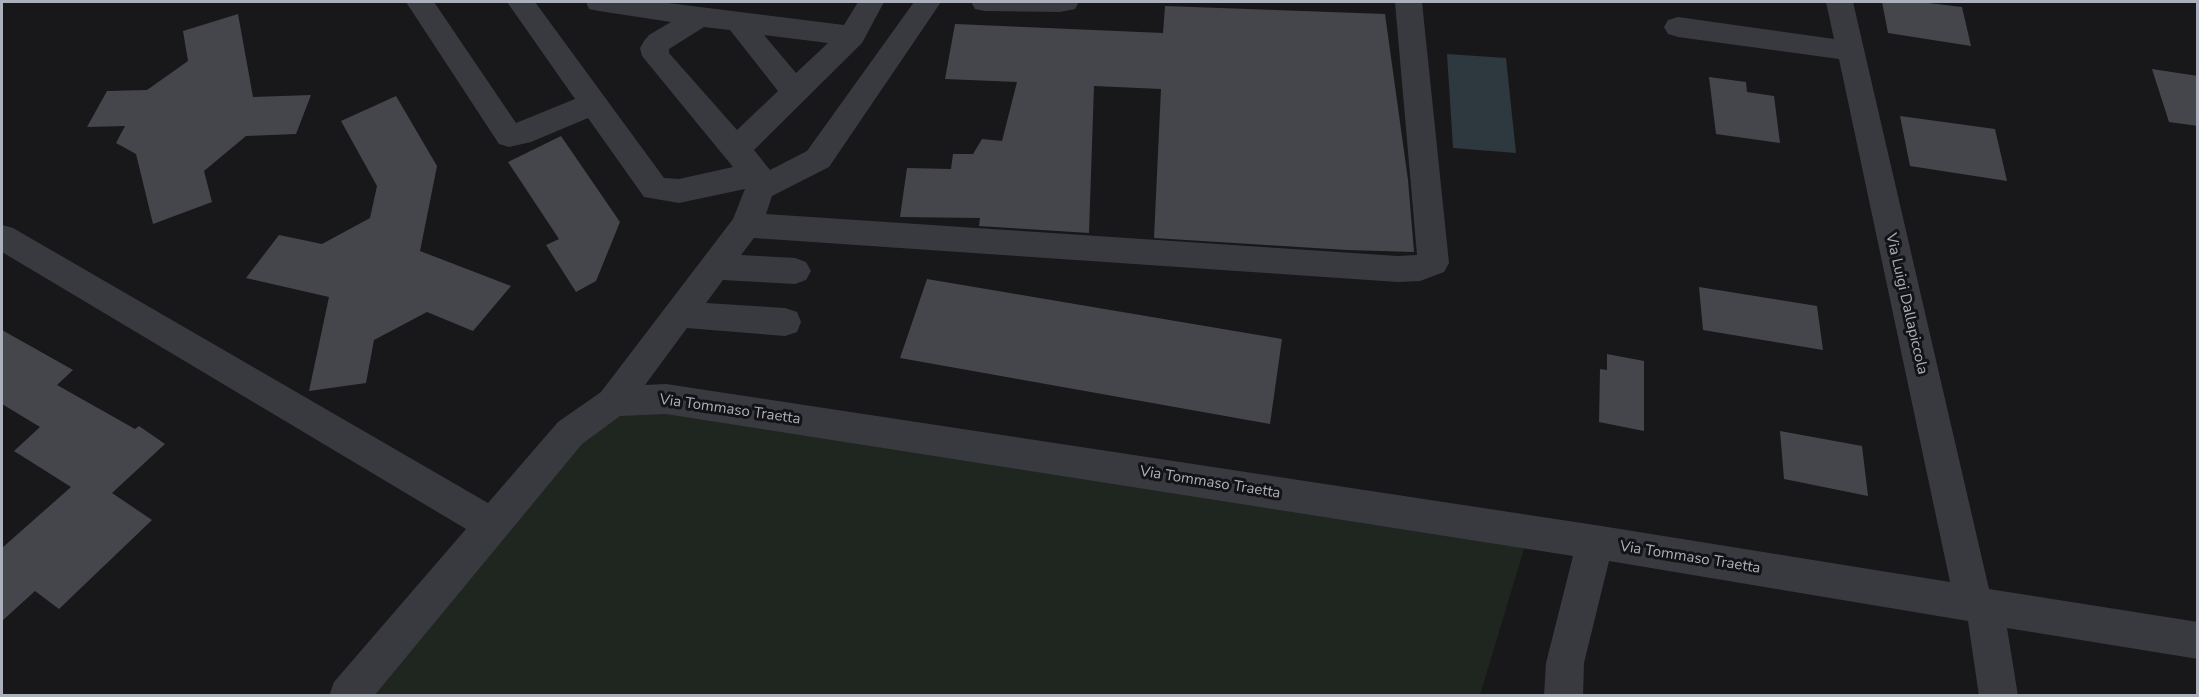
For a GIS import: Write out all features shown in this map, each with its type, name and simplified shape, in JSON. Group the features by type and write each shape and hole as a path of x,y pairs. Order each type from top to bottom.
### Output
{"street":[{"path":"420,2 508,136 531,131 594,103"},
{"path":"521,2 655,189 679,191 758,181 818,159 928,2"},
{"path":"599,2 852,36"},
{"path":"736,149 852,36 871,2"},
{"path":"985,2 1065,2"},
{"path":"746,225 1386,268 1420,268 1433,263 1409,2"},
{"name":"Via Luigi Dallapiccola","path":"1840,2 1999,696"},
{"path":"348,696 570,433 613,402 746,225 758,181 736,149 656,56 654,48 658,42 700,17"},
{"path":"738,21 795,92"},
{"path":"1678,27 1850,51"},
{"path":"2,237 492,525"},
{"path":"714,267 795,271"},
{"path":"677,314 784,321"},
{"name":"Via Tommaso Traetta","path":"613,402 666,399 1595,542 2198,641"},
{"path":"1563,696 1565,663 1595,542"}],"shaded area":[{"path":"1447,54 1506,58 1516,153 1453,148"},
{"path":"613,402 1529,532 1480,695 349,696"}],"building":[{"path":"1882,2 1920,2 1962,7 1971,46 1888,33"},
{"path":"1165,6 1385,14 1408,180 1414,252 1154,238 1161,89 1094,86 1089,233 979,226 980,218 900,217 907,168 951,169 953,154 973,154 982,139 1002,141 1017,82 945,79 955,24 1163,33"},
{"path":"238,14 253,97 311,95 296,134 246,136 204,171 212,202 153,224 136,154 116,143 125,126 87,127 107,91 147,90 188,61 183,31"},
{"path":"2152,69 2198,76 2198,126 2169,122"},
{"path":"1709,77 1746,82 1747,92 1774,96 1780,143 1716,134"},
{"path":"396,96 437,166 420,251 511,286 473,331 427,312 374,340 366,383 309,391 329,297 246,278 279,235 322,244 370,218 377,186 341,121"},
{"path":"1900,116 1995,129 2007,181 1910,166"},
{"path":"561,136 620,222 596,281 576,292 546,245 559,239 508,162"},
{"path":"927,279 1282,339 1270,424 900,358"},
{"path":"1699,287 1817,306 1823,350 1703,330"},
{"path":"2,330 73,370 57,385 135,429 139,426 165,444 112,493 152,520 59,609 35,591 2,621 2,548 71,487 14,451 40,427 2,404"},
{"path":"1607,354 1644,361 1644,431 1599,422 1600,369 1607,370"},
{"path":"1780,431 1862,446 1868,496 1784,479"}]}
